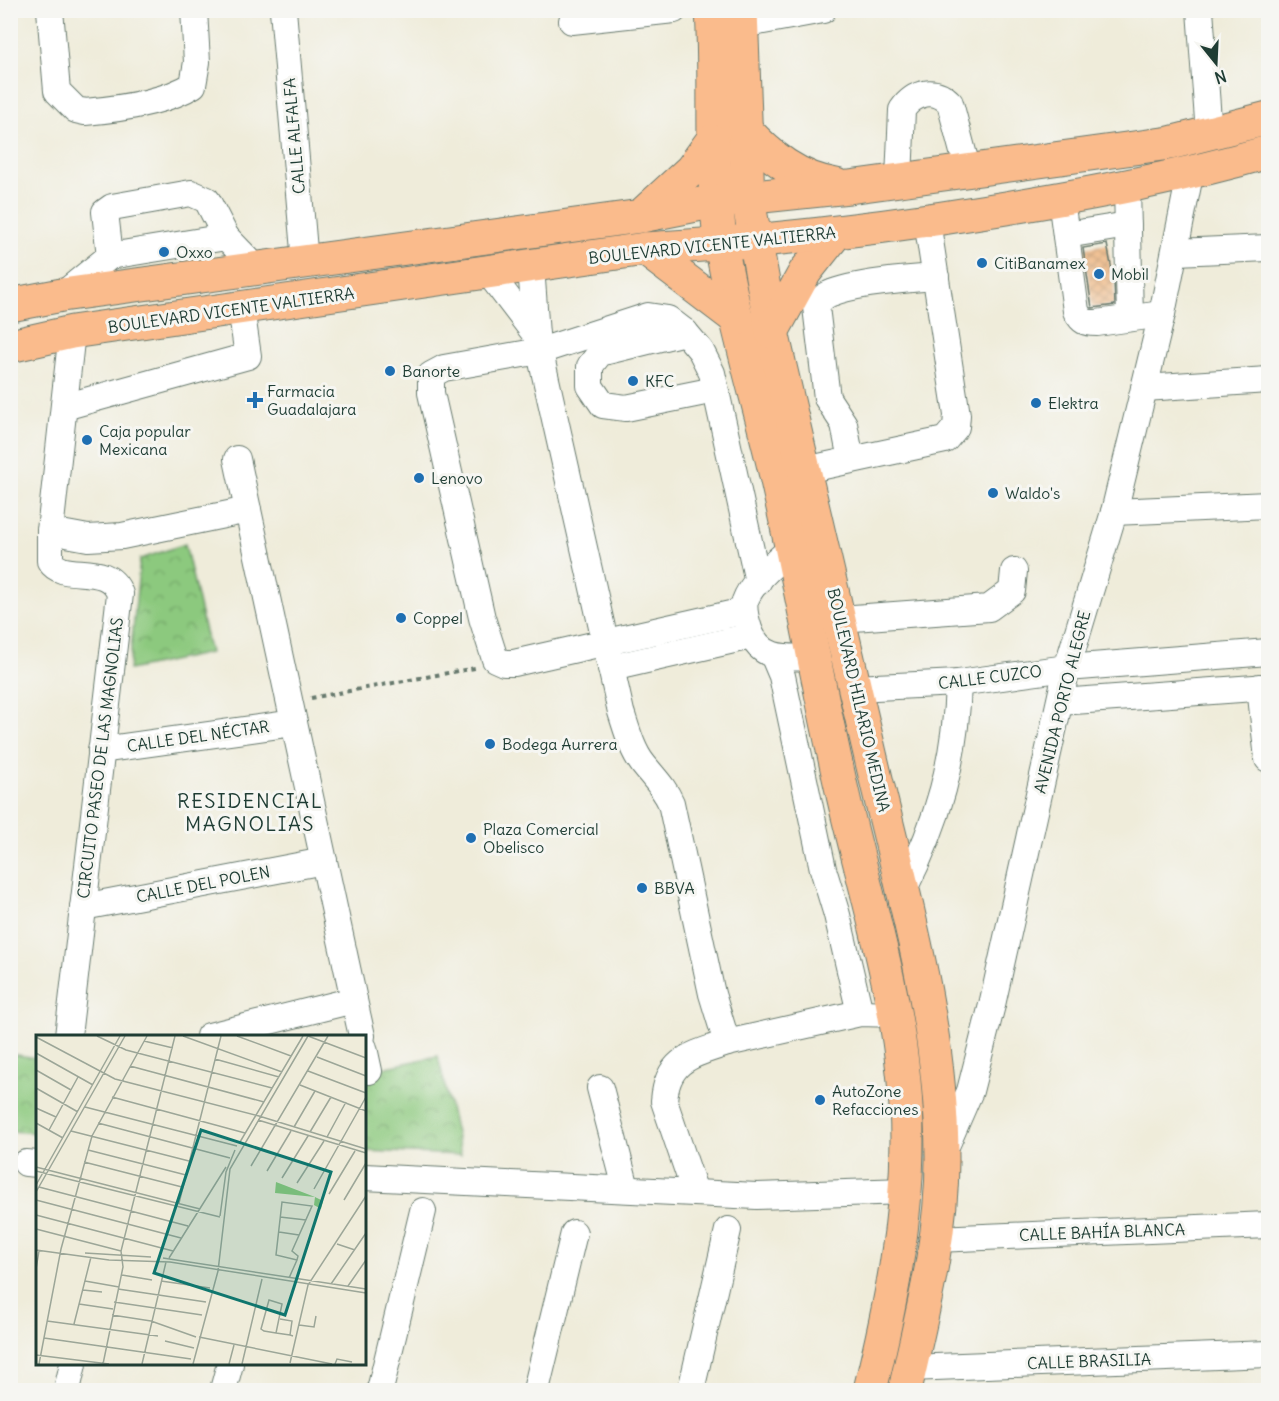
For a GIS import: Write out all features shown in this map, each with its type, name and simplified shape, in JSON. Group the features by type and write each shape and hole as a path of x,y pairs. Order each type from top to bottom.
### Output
{"main road":[{"name":"BOULEVARD HILARIO MEDINA","path":"712,10 715,64 712,141 721,245 737,319 754,381 844,800 895,1014 903,1063 906,1106 905,1191 895,1276 870,1390"},
{"name":"BOULEVARD HILARIO MEDINA","path":"742,18 748,199 754,240 772,332 904,889 931,1022 942,1156 936,1239 907,1379"},
{"path":"10,305 62,295 640,216 716,201 849,187 1170,143 1269,118"},
{"path":"745,129 761,148 788,168 822,183 849,187"},
{"path":"640,216 672,190 712,141"},
{"name":"BOULEVARD VICENTE VALTIERRA","path":"10,346 72,332 645,249 721,245 927,221 1190,175 1269,152"},
{"path":"772,332 805,272 836,233"},
{"path":"645,249 737,319"}],"street":[{"path":"50,10 57,91 76,110 85,112 151,100 183,91 194,85 197,62 194,10"},
{"name":"CALLE ALFALFA","path":"283,10 305,262"},
{"path":"572,21 674,10"},
{"path":"742,18 824,10"},
{"path":"1200,10 1209,134"},
{"path":"899,180 903,110 908,100 933,93 943,96 950,104 968,171"},
{"name":"AVENIDA PORTO ALEGRE","path":"942,1156 972,1080 1067,668 1114,512 1162,314 1190,175"},
{"path":"1127,187 1130,318"},
{"path":"110,256 105,212 112,207 191,193 207,200 226,237 256,268"},
{"path":"1061,199 1076,311 1080,319 1086,323 1097,323 1162,314"},
{"path":"805,470 945,440 956,427 957,415 927,221"},
{"path":"1066,235 1128,225"},
{"path":"62,295 110,256 226,237"},
{"path":"1176,252 1269,248"},
{"path":"531,266 538,343 608,656 631,741 642,763 665,788 671,802 712,994 726,1043"},
{"path":"488,272 538,343"},
{"path":"851,460 844,424 826,398 816,307 820,300 835,292 899,280 936,277"},
{"path":"64,407 248,356 241,308"},
{"path":"751,636 608,656 504,663 495,659 482,618 431,393 430,375 444,368 648,316 668,319 685,332 701,351 712,373 758,582"},
{"name":"CIRCUITO PASEO DE LAS MAGNOLIAS","path":"68,1035 120,594 116,585 97,574 59,570 53,567 49,555 72,332"},
{"path":"685,332 600,353 590,366 590,386 603,405 626,408 715,390"},
{"path":"1144,388 1269,380"},
{"path":"237,459 362,1035"},
{"path":"1114,512 1269,505"},
{"path":"50,531 88,538 122,536 248,510"},
{"path":"791,548 758,582 745,600 744,611 751,636 759,647 774,657 782,676 823,869 837,915 860,1013"},
{"path":"840,619 989,608 1012,591 1014,571"},
{"path":"608,656 744,611"},
{"name":"CALLE CUZCO","path":"855,688 958,683 1067,668 1269,652"},
{"path":"774,657 814,657"},
{"path":"904,889 927,842 941,797 953,751 958,683"},
{"path":"1060,702 1264,687 1269,759"},
{"name":"CALLE DEL NÉCTAR","path":"101,750 292,712"},
{"name":"CALLE DEL POLEN","path":"83,907 324,861"},
{"path":"213,1035 354,1000"},
{"path":"695,1192 664,1101 669,1076 678,1064 726,1043 860,1013 895,1014"},
{"path":"600,1088 626,1188"},
{"path":"366,1177 758,1196 905,1191"},
{"path":"380,1390 423,1211"},
{"name":"CALLE BAHÍA BLANCA","path":"936,1239 1269,1225"},
{"path":"691,1390 728,1230"},
{"path":"536,1390 574,1233"},
{"name":"CALLE BRASILIA","path":"907,1379 1269,1354"},
{"path":"67,1390 73,1365"},
{"path":"223,1390 230,1365"}],"path":[{"path":"292,712 504,663"}],"green space":[{"path":"185,544 210,653 129,670 140,559"},
{"path":"10,1054 36,1058 36,1133 11,1131"},
{"path":"438,1056 461,1155 366,1151 366,1072"}],"building":[{"name":"Mobil","path":"1107,244 1114,281 1115,305 1092,308 1083,248"}],"place":[{"name":"Oxxo","path":"164,252"},
{"name":"CitiBanamex","path":"982,263"},
{"name":"Mobil","path":"1099,274"},
{"name":"Banorte","path":"390,371"},
{"name":"KFC","path":"633,381"},
{"name":"Farmacia Guadalajara","path":"255,400"},
{"name":"Elektra","path":"1036,403"},
{"name":"Caja popular Mexicana","path":"87,440"},
{"name":"Lenovo","path":"419,478"},
{"name":"Waldo's","path":"993,493"},
{"name":"Coppel","path":"401,618"},
{"name":"Bodega Aurrera","path":"490,744"},
{"name":"Plaza Comercial Obelisco","path":"471,838"},
{"name":"BBVA","path":"642,888"},
{"name":"AutoZone Refacciones","path":"820,1100"}],"district":[{"name":"RESIDENCIAL MAGNOLIAS","path":"250,812"}]}
